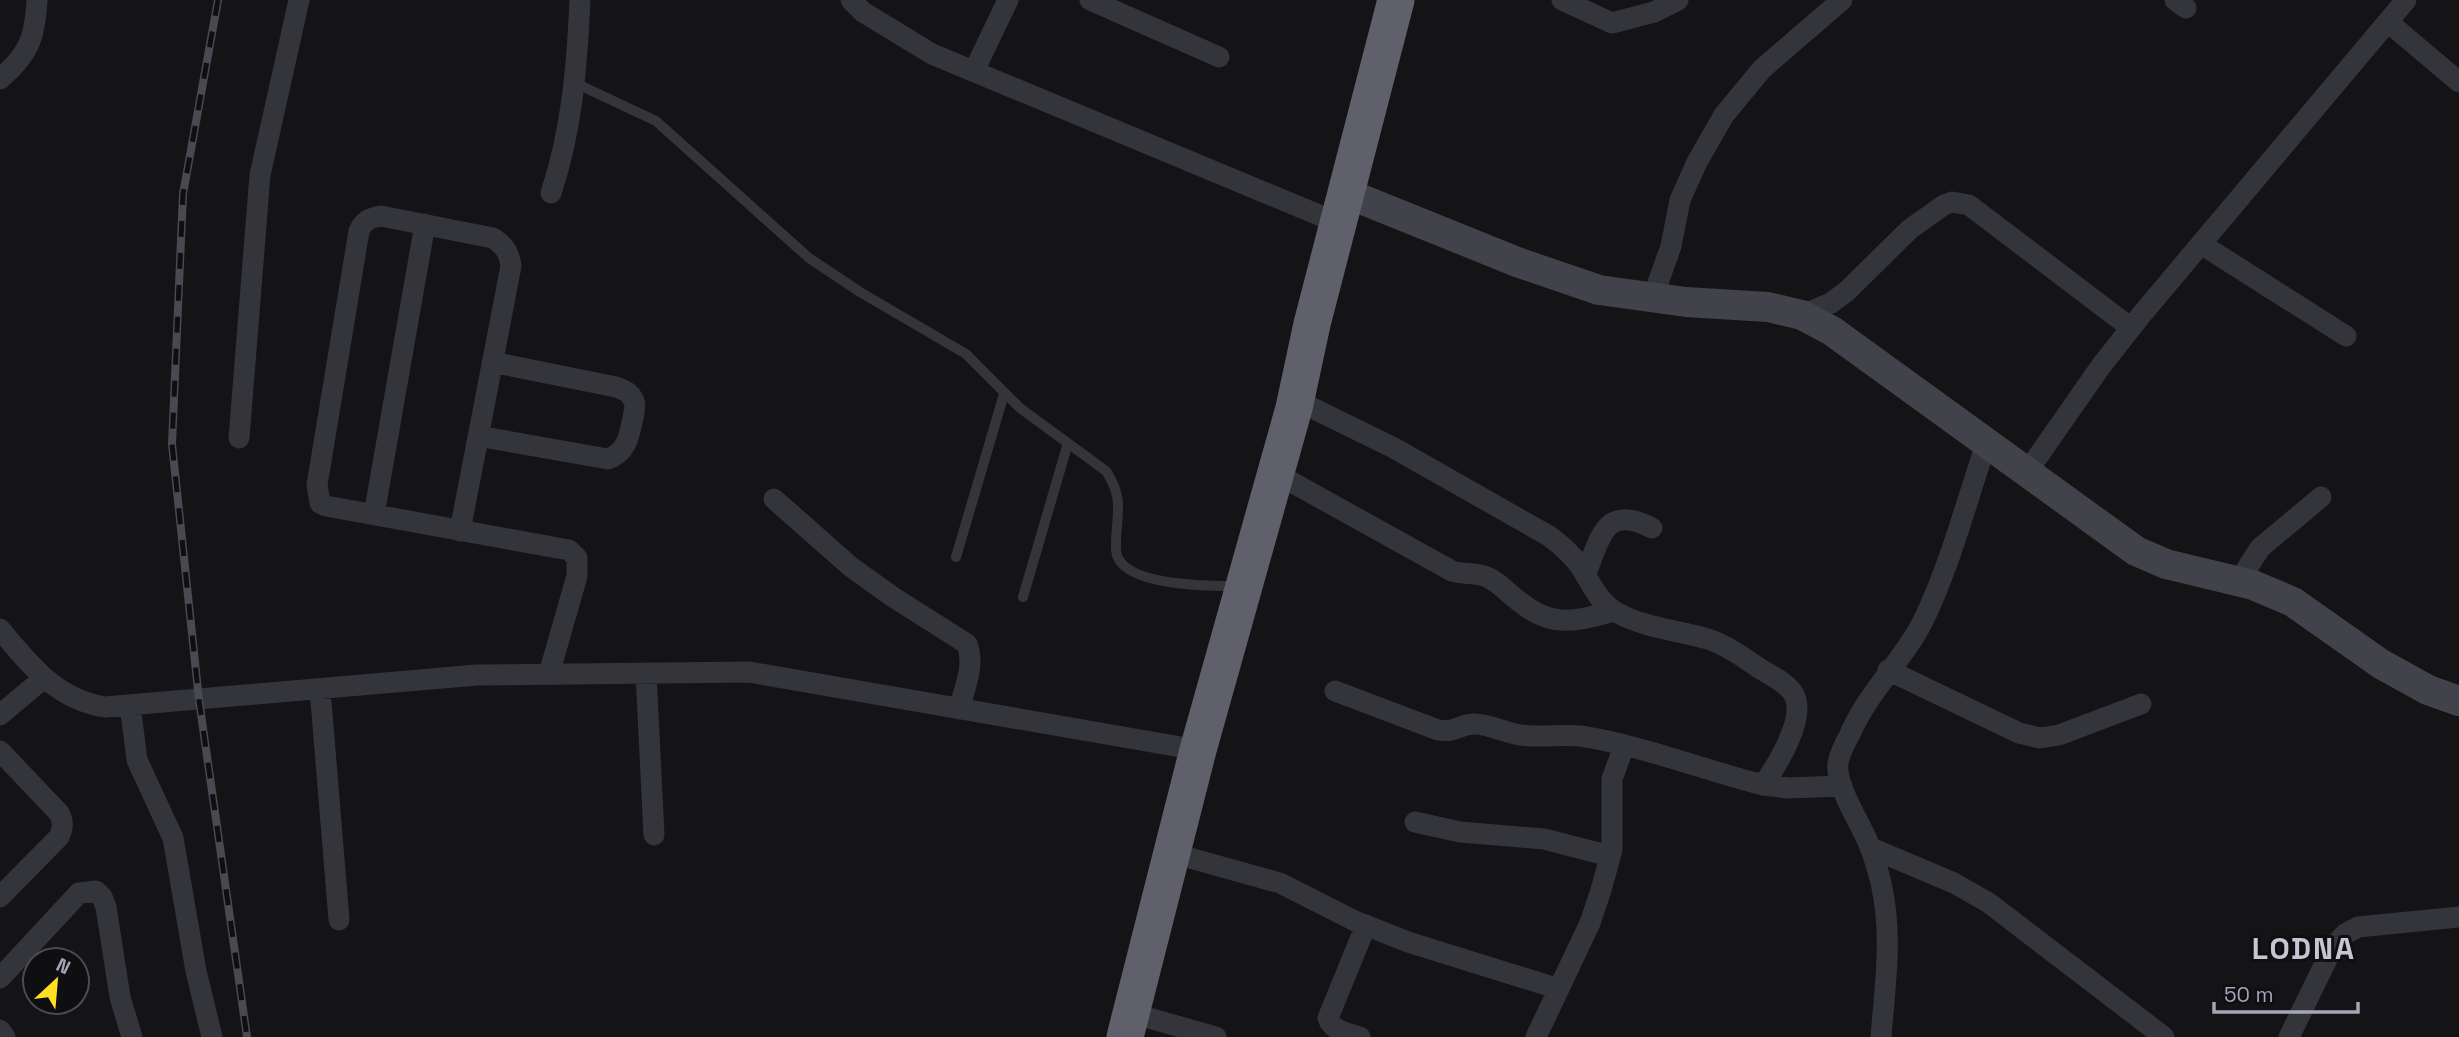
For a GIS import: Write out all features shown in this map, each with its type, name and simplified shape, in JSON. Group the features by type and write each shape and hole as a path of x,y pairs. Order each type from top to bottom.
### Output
{"highway":[{"path":"1128,1025 1198,750 1277,474 1396,0"}],"street":[{"path":"0,79 27,52 34,28 37,0"},
{"path":"239,438 260,175 299,0"},
{"path":"551,194 563,159 575,83 580,0"},
{"path":"851,0 863,12 932,54 1342,208 1599,290 1686,302 1768,307 1802,315 1832,331 2136,551 2166,564 2253,585 2293,602 2381,664 2428,690 2459,701"},
{"path":"974,71 1008,0"},
{"path":"1090,0 1219,57"},
{"path":"1562,0 1612,23 1654,12 1678,0"},
{"path":"1653,297 1671,246 1680,200 1697,162 1724,115 1762,69 1842,0"},
{"path":"2027,472 2131,328 2406,0"},
{"path":"2388,22 2459,82"},
{"path":"1802,315 1831,303 1847,291 1910,229 1944,205 1961,202 1969,205 2131,328"},
{"path":"460,531 511,266 509,253 493,238 381,216 369,218 359,230 317,495 320,503 326,506 460,531 569,551 577,558 577,576 549,674"},
{"path":"374,515 425,224"},
{"path":"2201,244 2346,336"},
{"path":"478,436 608,459 617,456 628,440 635,407 627,391 616,387 492,362"},
{"path":"1296,400 1394,448 1549,536 1566,549 1601,600 1614,611 1635,621 1710,640 1732,651 1792,691 1799,705 1797,719 1763,785"},
{"path":"1881,1037 1888,964 1888,924 1881,883 1871,848 1842,786 1838,766 1856,719 1888,670 1909,645 1933,598 1987,441"},
{"path":"1277,474 1452,571 1464,575 1485,576 1495,581 1540,617 1558,621 1577,620 1614,611"},
{"path":"2239,582 2260,548 2321,497"},
{"path":"775,499 851,566 893,597 967,644 971,664 959,709"},
{"path":"1585,575 1601,537 1614,522 1623,518 1634,519 1652,528"},
{"path":"0,629 44,678 72,698 105,707 477,676 749,672 1198,750"},
{"path":"1888,670 2019,733 2040,738 2059,735 2141,704"},
{"path":"646,673 654,835"},
{"path":"0,715 44,678"},
{"path":"320,690 339,920"},
{"path":"1335,691 1438,730 1451,732 1471,723 1522,735 1580,736 1763,785 1788,788 1842,786"},
{"path":"130,705 137,760 173,838 196,971 212,1037"},
{"path":"1536,1037 1590,923 1610,856 1612,779 1624,746"},
{"path":"0,751 63,820 59,837 0,897"},
{"path":"1415,822 1460,832 1544,839 1610,856"},
{"path":"1871,848 1954,883 1989,903 2160,1036"},
{"path":"1172,853 1280,883 1366,925 1465,961 1559,989"},
{"path":"0,978 79,894 96,891 106,907 120,997 132,1037"},
{"path":"2289,1037 2333,947 2345,934 2358,927 2459,917"},
{"path":"1360,1037 1334,1028 1328,1018 1366,925"},
{"path":"1128,1025 1216,1037"},
{"path":"0,1030 5,1037"}],"lane":[{"path":"575,83 656,121 809,258 860,292 966,354 980,365 1004,394 1106,471 1115,485 1120,502 1116,552 1125,567 1142,575 1184,585 1245,587"},
{"path":"956,557 1004,394"},
{"path":"1023,597 1068,443"}],"railway":[{"path":"218,0 183,194 172,444 199,700 247,1037"}],"district":[{"name":"LODNA","path":"2304,949"}]}
